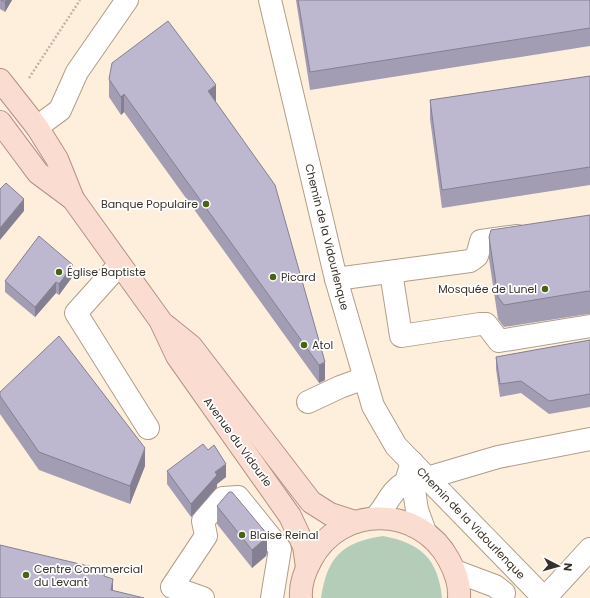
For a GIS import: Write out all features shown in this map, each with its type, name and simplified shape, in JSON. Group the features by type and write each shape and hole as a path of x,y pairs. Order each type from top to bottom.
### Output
{"main road":[{"path":"0,80 37,127 57,159 73,199"},
{"path":"0,122 38,173 73,199"},
{"name":"Avenue du Vidourle","path":"73,199 160,320 177,356 290,516 304,546 307,568"},
{"name":"Avenue du Vidourle","path":"160,320 192,346 311,502 330,514 355,522"},
{"path":"302,598 301,592 307,568 315,552 326,539 340,529 355,522 376,518 394,519 410,523 425,532 444,549 455,571 459,598"}],"street":[{"path":"37,127 60,110 77,72 127,0"},
{"name":"Chemin de la Vidourlenque","path":"270,0 336,279 373,406 409,472 417,510 425,532"},
{"path":"336,279 470,261 477,256 482,242 536,233"},
{"path":"120,265 76,313 148,428"},
{"path":"391,272 402,336 486,324 498,341 590,326"},
{"path":"308,402 340,387 365,378"},
{"path":"428,478 498,456 590,439"},
{"name":"Chemin de la Vidourlenque","path":"409,472 428,478 540,594"},
{"name":"Chemin de la Vidourlenque","path":"376,518 385,507 395,488 409,472"},
{"path":"203,598 172,586 206,536 203,521 222,498 238,496 280,549 272,598"},
{"path":"540,594 590,549"},
{"name":"Chemin de la Vidourlenque","path":"455,571 495,586 502,595 520,590 540,594"}],"path":[{"path":"27,82 80,0"}],"green space":[{"path":"383,536 408,543 425,555 432,563 436,573 440,584 442,598 321,598 327,572 332,562 339,554 347,547 357,542"}],"building":[{"path":"298,0 590,0 590,28 310,72"},
{"path":"168,21 216,85 208,91 275,185 325,362 319,365 124,94 121,97 109,79 112,63"},
{"path":"590,76 590,167 442,190 430,100"},
{"path":"6,183 24,199 0,228 0,189"},
{"name":"Mosquée de Lunel","path":"590,215 590,292 588,291 504,305 498,297 489,237 491,230"},
{"path":"39,236 73,265 59,284 56,282 35,307 5,281"},
{"path":"59,336 145,448 130,486 39,452 0,396 0,392"},
{"path":"590,340 590,394 549,401 521,381 500,384 496,357"},
{"path":"203,444 208,450 214,445 226,464 215,472 217,475 191,504 167,471"},
{"path":"229,492 232,492 267,534 266,538 252,550 217,506"},
{"path":"0,545 105,570 104,576 113,579 111,590 144,598 0,598"}],"place":[{"name":"Banque Populaire","path":"206,204"},
{"name":"Église Baptiste","path":"59,272"},
{"name":"Picard","path":"273,277"},
{"name":"Mosquée de Lunel","path":"545,289"},
{"name":"Atol","path":"304,345"},
{"name":"Blaise Reinal","path":"242,535"},
{"name":"Centre Commercial du Levant","path":"26,575"}]}
